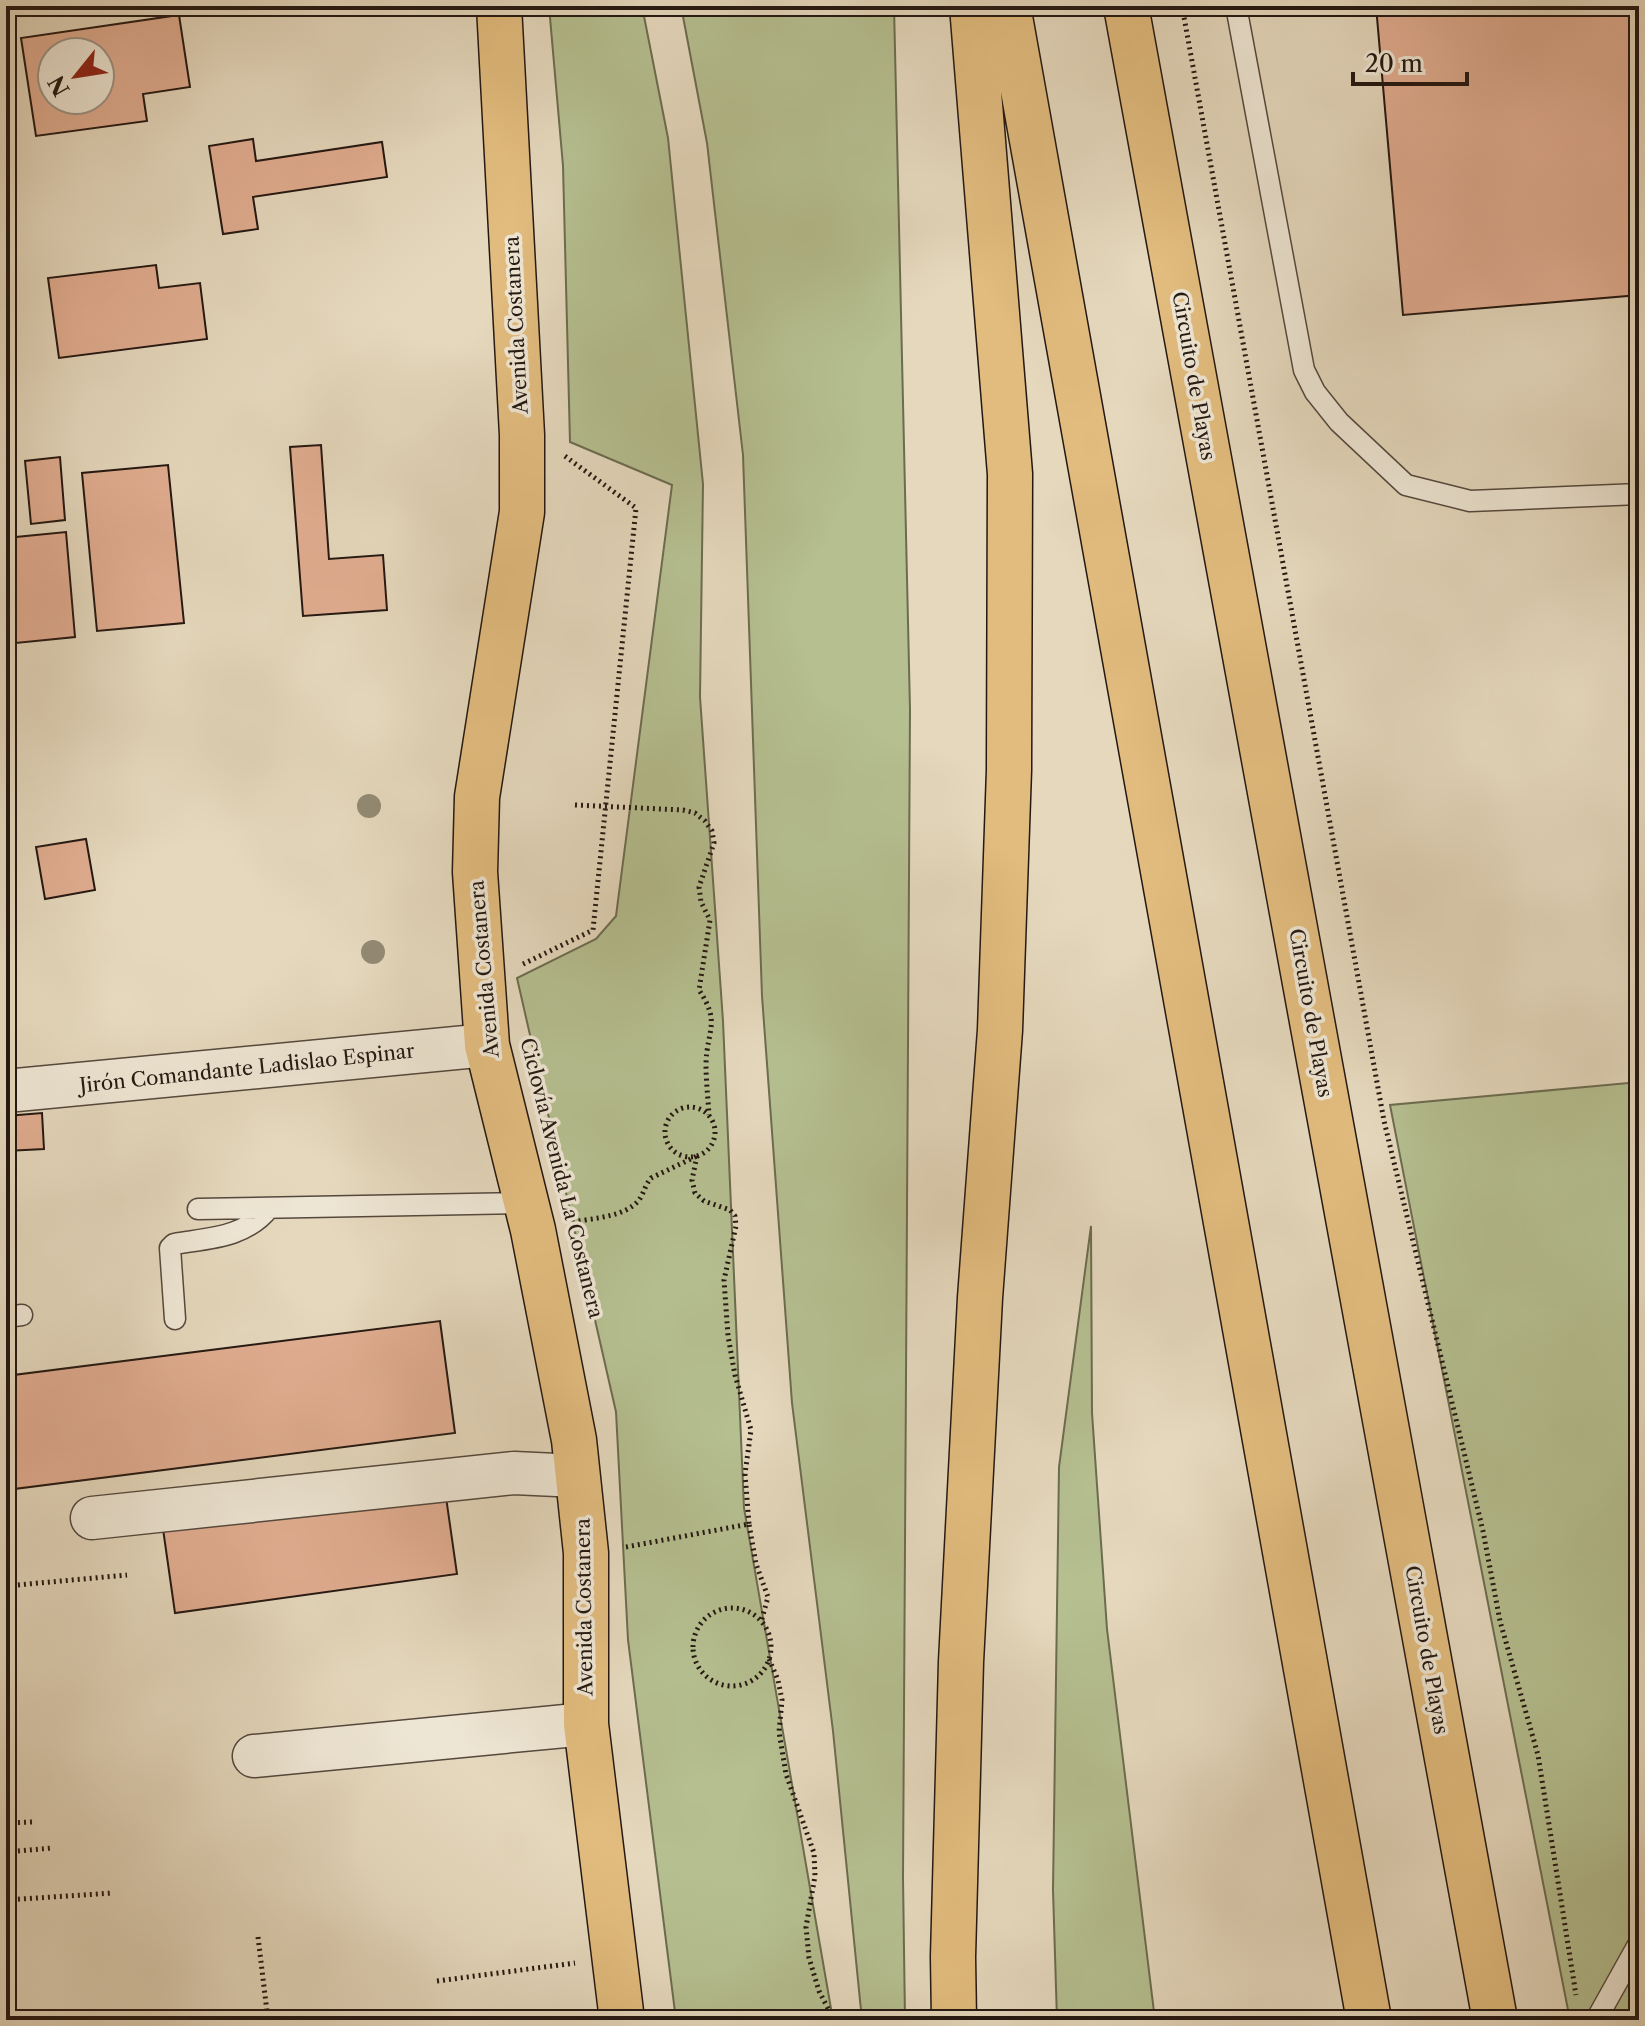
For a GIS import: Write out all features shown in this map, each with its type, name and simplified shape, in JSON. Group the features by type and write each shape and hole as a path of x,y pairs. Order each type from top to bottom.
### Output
{"main road":[{"name":"Avenida Costanera","path":"499,6 522,435 522,512 477,797 475,872 487,1045 530,1216 574,1440 586,1553 586,1724 622,2020"},
{"path":"954,2020 961,1662 980,1298 1000,1030 1009,770 1010,474 972,6"},
{"path":"1008,6 1369,2020"},
{"name":"Circuito de Playas","path":"1126,6 1495,2020"},
{"path":"1349,1907 1351,2020"}],"street":[{"name":"Jirón Comandante Ladislao Espinar","path":"6,1091 487,1045"},
{"path":"92,1518 514,1473 578,1476"},
{"path":"254,1756 586,1724"}],"lane":[{"path":"1236,6 1304,370 1315,392 1339,422 1406,485 1470,501 1639,494"},
{"path":"175,1319 170,1248 174,1244 237,1233 269,1208"},
{"path":"198,1209 269,1208 530,1216"},
{"path":"1596,2020 1639,1943"}],"path":[{"path":"1182,6 1384,1121 1483,1531 1500,1621 1538,1755 1578,2004"},
{"path":"518,967 593,930 636,508 555,448"},
{"path":"530,1216 628,1210 641,1198 645,1184 651,1178 711,1147 715,1131 709,1115 706,1061 713,1017 711,1007 699,990 710,920 701,902 699,887 714,843 712,831 695,813 575,805"},
{"path":"697,1156 680,1156 673,1151 664,1136 664,1128 672,1113 686,1106 695,1106 709,1115"},
{"path":"697,1156 692,1180 695,1193 704,1201 730,1210 735,1216 736,1226 724,1280 728,1336 735,1375 751,1430 745,1474 749,1524 756,1564 768,1597 761,1622"},
{"path":"586,1553 749,1524"},
{"path":"6,1586 127,1575"},
{"path":"769,1659 754,1680 742,1685 716,1683 697,1666 693,1654 697,1629 715,1612 727,1608 751,1614 768,1633 769,1659 782,1700 779,1732 786,1774 814,1853 815,1876 806,1927 809,1958 819,1991 834,2020"},
{"path":"6,1823 32,1822"},
{"path":"6,1852 52,1848"},
{"path":"6,1900 113,1893"},
{"path":"258,1937 268,2020"},
{"path":"437,1981 614,1957"},
{"path":"96,2020 176,2013"}],"green space":[{"path":"549,6 642,6 668,138 703,484 700,697 723,1021 744,1508 833,2020 676,2020 628,1640 616,1412 517,978 596,939 616,916 672,485 570,442 563,166"},
{"path":"681,6 894,6 910,710 903,1878 905,2020 862,2020 833,1731 792,1403 762,996 743,455 707,143"},
{"path":"1639,1082 1639,2020 1570,2020 1390,1105"},
{"path":"1091,1226 1092,1413 1107,1629 1155,2020 1057,2020 1053,1890 1059,1467"}],"building":[{"path":"1376,6 1639,6 1639,295 1403,315"},
{"path":"179,15 190,87 143,94 147,121 36,136 21,38"},
{"path":"253,139 256,161 382,142 387,177 253,197 258,229 223,234 209,146"},
{"path":"156,265 159,288 200,283 207,339 59,358 48,278"},
{"path":"321,445 329,559 383,555 387,610 303,616 290,447"},
{"path":"60,457 65,520 31,524 25,461"},
{"path":"168,465 184,623 97,631 82,473"},
{"path":"66,532 75,637 6,644 6,538"},
{"path":"86,839 95,890 45,899 36,847"},
{"path":"42,1113 44,1149 6,1151 6,1116"},
{"path":"440,1321 455,1433 6,1490 6,1376"},
{"path":"444,1483 457,1574 175,1613 162,1522"}]}
